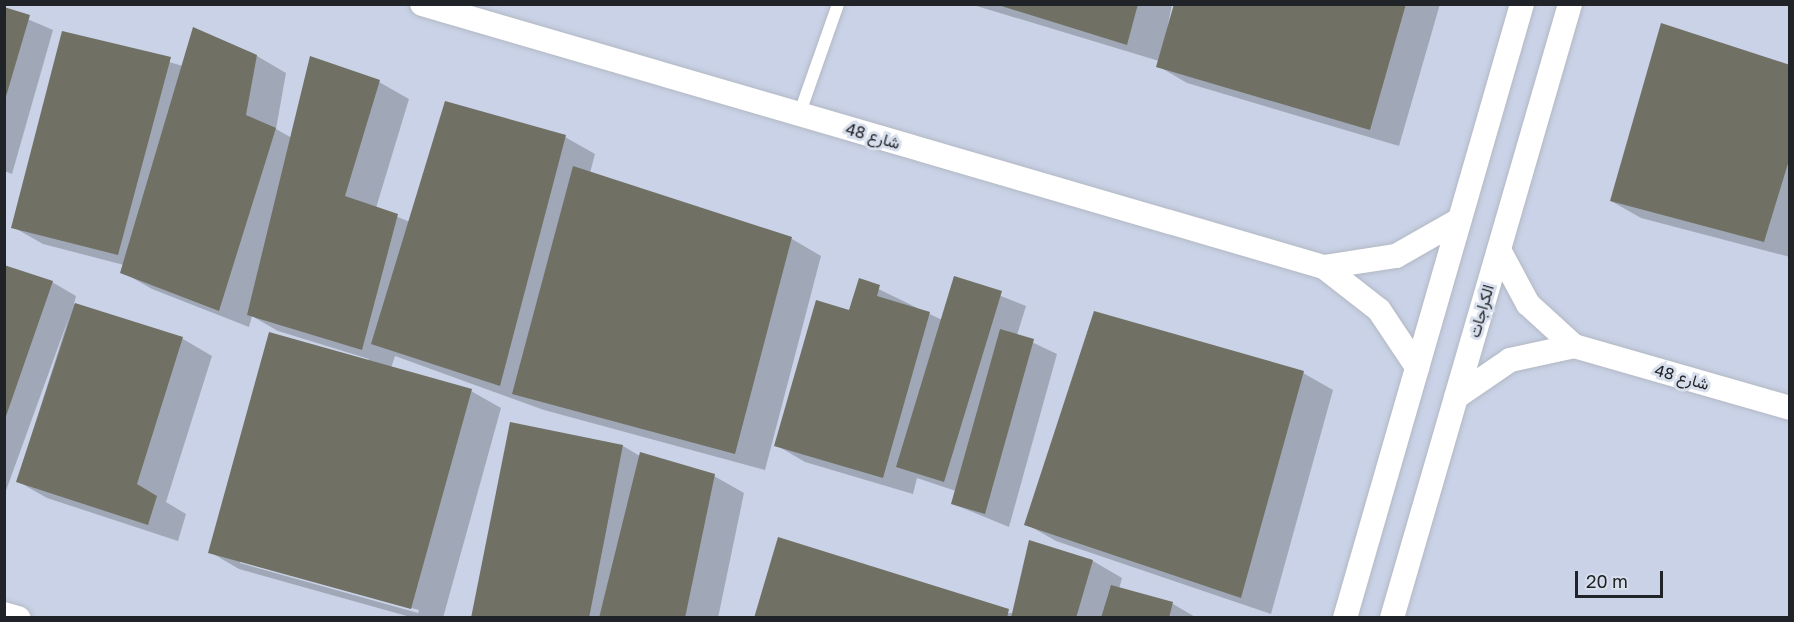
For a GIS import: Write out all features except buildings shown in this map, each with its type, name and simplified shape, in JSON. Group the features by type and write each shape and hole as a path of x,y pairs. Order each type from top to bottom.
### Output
{"street":[{"name":"شارع 48","path":"422,4 1324,267 1379,310 1417,367"},
{"path":"1345,618 1522,4"},
{"name":"الكراجات","path":"1392,618 1570,4"},
{"name":"شارع 48","path":"1324,267 1396,256 1459,220"},
{"name":"شارع 48","path":"1499,250 1528,304 1574,346 1790,408"},
{"name":"شارع 48","path":"1456,397 1510,360 1574,346"},
{"path":"4,614 18,618"}],"lane":[{"path":"800,115 838,4"}],"shaded area":[{"path":"5,5 1789,5 1789,617 5,617"}]}
